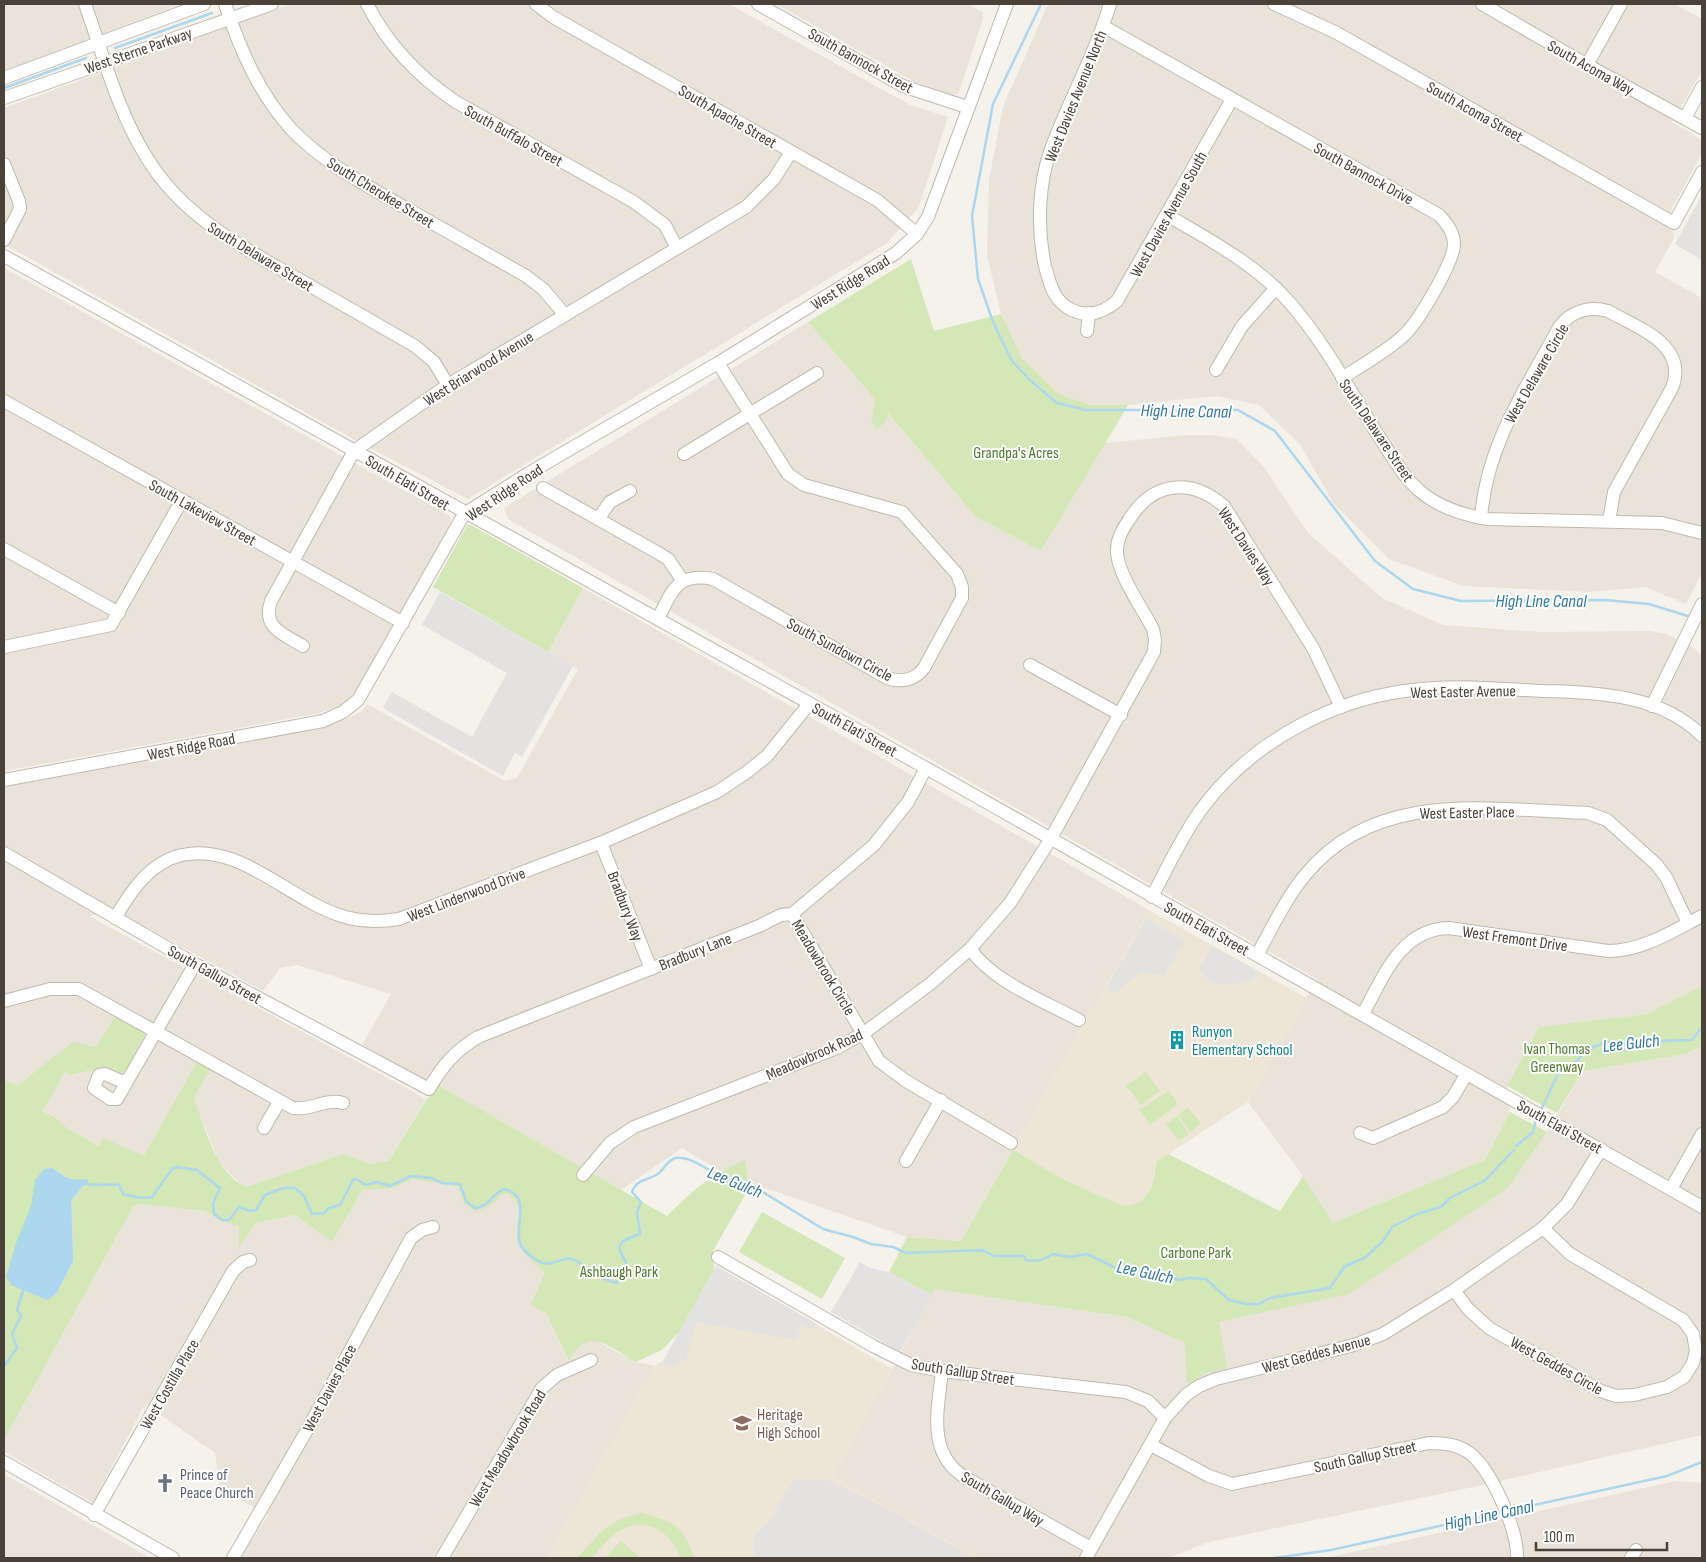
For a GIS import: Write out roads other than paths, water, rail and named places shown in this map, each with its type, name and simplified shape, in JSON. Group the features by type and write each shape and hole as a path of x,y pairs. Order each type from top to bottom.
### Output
{"street":[{"name":"South Delaware Street","path":"85,4 137,140 163,181 187,207 230,240 415,346 434,362 448,385"},
{"name":"West Sterne Parkway","path":"4,78 204,4"},
{"name":"South Cherokee Street","path":"225,4 244,54 265,94 292,129 311,148 346,174 526,276 543,289 565,315"},
{"name":"West Sterne Parkway","path":"4,98 272,4"},
{"name":"South Buffalo Street","path":"366,4 380,28 403,59 435,88 456,102 634,202 664,225 677,248"},
{"name":"South Apache Street","path":"536,4 554,17 877,200 917,234"},
{"name":"South Bannock Street","path":"758,4 903,86 967,107"},
{"name":"West Ridge Road","path":"967,107 999,4"},
{"name":"West Ridge Road","path":"4,780 324,721 344,712 358,700 464,514 530,473 718,363 896,253 917,234 928,216 967,107 1007,4"},
{"name":"West Davies Avenue North","path":"1089,314 1067,307 1054,295 1043,256 1040,210 1042,188 1051,150 1088,68 1110,4"},
{"name":"South Acoma Street","path":"1274,4 1335,32 1674,223 1702,172"},
{"name":"South Acoma Way","path":"1483,4 1587,65 1702,128"},
{"path":"1587,65 1621,4"},
{"name":"South Bannock Drive","path":"1103,26 1439,215 1450,229 1454,244 1452,255 1418,319 1403,337 1392,346 1342,378"},
{"path":"1684,118 1702,87"},
{"name":"West Davies Avenue South","path":"1089,314 1108,308 1123,294 1232,99"},
{"name":"West Briarwood Avenue","path":"303,646 274,628 267,612 271,601 354,451 448,385 754,200 774,179 792,152"},
{"path":"4,164 19,200 20,209 4,240"},
{"name":"South Delaware Street","path":"1167,216 1243,261 1276,288 1302,317 1402,472 1413,485 1436,503 1449,509 1481,518 1662,523 1702,533"},
{"name":"South Elati Street","path":"4,256 464,514 926,768 1050,840 1363,1014 1702,1207"},
{"path":"1216,370 1242,326 1276,288"},
{"name":"West Delaware Circle","path":"1481,518 1486,484 1499,438 1560,326 1574,314 1587,309 1600,309 1661,342 1673,356 1676,371 1672,388 1614,492 1609,521"},
{"path":"1087,331 1089,314"},
{"name":"South Sundown Circle","path":"683,581 693,578 713,579 887,678 898,680 911,678 921,671 960,605 963,593 961,581 909,518 893,508 804,485 788,474 718,363"},
{"path":"684,454 817,373"},
{"name":"South Lakeview Street","path":"4,401 403,623"},
{"name":"West Davies Way","path":"1050,840 1151,658 1155,640 1153,629 1121,568 1117,552 1123,528 1142,502 1157,492 1175,487 1195,489 1206,493 1224,506 1313,648 1341,707"},
{"path":"544,488 668,559 683,581 673,590 658,619"},
{"path":"598,519 610,502 630,490"},
{"path":"4,647 104,628 111,625 182,500"},
{"path":"4,549 119,613"},
{"path":"1652,706 1701,606"},
{"path":"1030,665 1120,715"},
{"name":"West Easter Avenue","path":"1152,897 1186,832 1225,782 1279,738 1297,726 1341,707 1381,695 1442,688 1594,692 1652,706 1691,726 1702,736"},
{"name":"West Lindenwood Drive","path":"115,918 132,891 150,871 168,859 190,853 212,853 229,857 333,913 360,920 381,921 421,912 601,843 717,792 738,778 779,743 809,704"},
{"name":"Bradbury Lane","path":"429,1089 439,1072 456,1052 478,1037 759,926 781,915 792,914 874,845 908,802 926,768"},
{"name":"West Easter Place","path":"1256,955 1293,891 1307,873 1335,847 1383,820 1430,810 1588,813 1602,817 1661,870 1688,924"},
{"name":"Meadowbrook Road","path":"583,1175 610,1143 634,1127 819,1055 864,1033 930,984 970,949 1010,903 1050,840"},
{"name":"Bradbury Way","path":"601,843 650,969"},
{"name":"South Gallup Street","path":"4,853 195,964 429,1089"},
{"name":"Meadowbrook Circle","path":"792,914 864,1033 878,1061 906,1081 1011,1143"},
{"name":"West Fremont Drive","path":"1363,1014 1402,948 1420,934 1430,930 1449,928 1608,951 1624,951 1638,947 1702,916"},
{"path":"970,949 982,964 999,977 1079,1020"},
{"path":"129,1078 195,964"},
{"path":"4,1001 50,989 70,987 87,992 279,1102 301,1110 332,1101 343,1103"},
{"path":"1360,1133 1373,1138 1437,1111 1453,1097 1466,1074"},
{"path":"906,1161 941,1100"},
{"path":"264,1128 279,1102"},
{"path":"1670,1189 1702,1134"},
{"name":"West Geddes Avenue","path":"1089,1553 1165,1418 1186,1396 1199,1386 1216,1379 1372,1339 1454,1290 1544,1228 1567,1204 1601,1149"},
{"name":"West Davies Place","path":"234,1558 307,1430 412,1238 422,1230 434,1227"},
{"name":"West Geddes Circle","path":"1454,1290 1468,1309 1489,1328 1608,1394 1634,1395 1667,1388 1684,1377 1693,1363 1696,1350 1693,1334 1683,1320 1570,1254 1544,1228"},
{"name":"South Gallup Street","path":"718,1257 895,1358 911,1365 942,1371 1126,1392 1148,1401 1165,1418"},
{"name":"West Costilla Place","path":"94,1515 233,1271 243,1262 250,1260"},
{"name":"West Meadowbrook Road","path":"442,1558 542,1388 557,1374 591,1360"},
{"name":"South Gallup Way","path":"942,1371 936,1425 941,1452 950,1466 966,1478 1089,1553"},
{"name":"South Gallup Street","path":"1151,1445 1209,1476 1232,1484 1428,1443 1444,1443 1456,1446 1472,1455 1486,1472 1511,1522 1518,1547 1517,1558"},
{"path":"4,1463 173,1558"}],"water":[{"path":"52,1168 68,1178 88,1180 88,1184 84,1185 71,1200 73,1261 56,1294 47,1300 11,1285 6,1277 17,1240 31,1206 35,1180 44,1169"}],"waterway":[{"name":"High Line Canal","path":"1041,4 993,104 972,216 978,279 993,322 1012,361 1032,382 1057,403 1086,410 1238,410 1275,431 1375,561 1413,589 1461,601 1605,600 1649,604 1691,617"},
{"path":"115,48 212,13"},
{"path":"4,88 86,58"},
{"name":"Lee Gulch","path":"1540,1112 1558,1074 1577,1061 1586,1050 1607,1042 1623,1045 1634,1039 1657,1038 1660,1041 1692,1040 1702,1027"},
{"name":"Lee Gulch","path":"1516,1146 1533,1132 1536,1119"},
{"name":"Lee Gulch","path":"88,1184 119,1185 123,1194 140,1198 152,1197 172,1169 177,1167 197,1170 220,1188 213,1203 214,1214 222,1220 229,1220 239,1207 250,1211 256,1210 265,1195 283,1188 295,1188 304,1196 312,1214 324,1213 329,1208 340,1205 353,1180 356,1179 366,1185 377,1182 390,1186 411,1176 431,1178 442,1183 460,1184 466,1201 475,1208 484,1205 504,1189 513,1193 518,1198 520,1205 519,1239 521,1246 528,1254 545,1263 564,1259 575,1260 594,1274 616,1283 623,1276 626,1262 620,1251 621,1243 640,1234 637,1212 641,1202 632,1192 634,1188 639,1182 659,1173 673,1159 683,1158 705,1167 732,1184 758,1189 823,1229 871,1244 893,1247 906,1253 983,1250 994,1256 1024,1256 1026,1260 1034,1261 1053,1254 1070,1257 1087,1254 1114,1267 1134,1269 1148,1274 1162,1273 1179,1280 1190,1278 1206,1279 1229,1300 1246,1304 1259,1304 1270,1298 1330,1288 1344,1267 1366,1257 1383,1241 1392,1227 1417,1214 1441,1207 1450,1198 1484,1181 1514,1150"},
{"name":"Lee Gulch","path":"4,1366 17,1348 12,1334 21,1316 17,1310 23,1291"},
{"name":"High Line Canal","path":"1511,1510 1667,1476 1702,1462"},
{"name":"High Line Canal","path":"1274,1558 1331,1550 1503,1512"}],"place":[{"name":"Runyon Elementary School","path":"1177,1040"},
{"name":"Heritage High School","path":"742,1423"},
{"name":"Prince of Peace Church","path":"165,1483"}],"park label":[{"name":"Grandpa's Acres","path":"1016,452"},
{"name":"Ivan Thomas Greenway","path":"1557,1057"},
{"name":"Carbone Park","path":"1196,1252"},
{"name":"Ashbaugh Park","path":"619,1271"}]}
